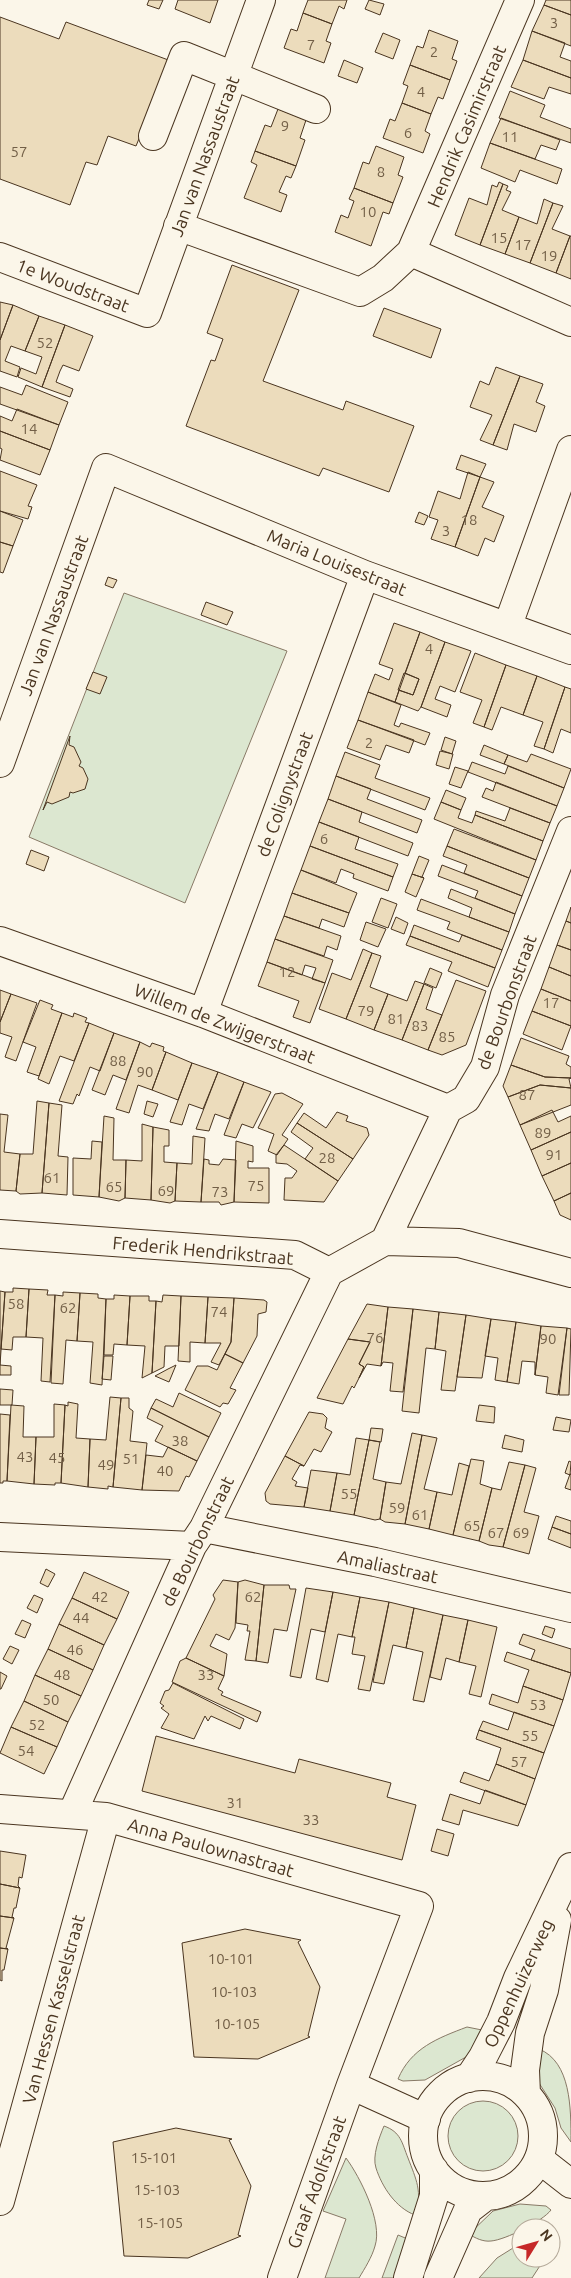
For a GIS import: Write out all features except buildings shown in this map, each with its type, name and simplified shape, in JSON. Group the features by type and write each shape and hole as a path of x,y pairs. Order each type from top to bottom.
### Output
{"street":[{"name":"Jan van Nassaustraat","path":"146,313 262,0"},
{"name":"Hendrik Casimirstraat","path":"411,252 520,0"},
{"path":"153,136 184,56 234,74 316,109"},
{"path":"178,226 360,292 383,278 411,252 571,322"},
{"name":"1e Woudstraat","path":"0,257 146,313"},
{"path":"508,625 571,450"},
{"name":"Jan van Nassaustraat","path":"0,763 106,468"},
{"name":"Maria Louisestraat","path":"106,468 365,575 508,625 571,650"},
{"name":"de Colignystraat","path":"204,1013 365,575"},
{"name":"de Bourbonstraat","path":"384,1241 448,1109 466,1099 485,1067 505,995 571,831"},
{"name":"Willem de Zwijgerstraat","path":"0,941 204,1013 448,1109"},
{"name":"Frederik Hendrikstraat","path":"0,1234 295,1256 329,1272"},
{"path":"329,1272 384,1241 458,1243 571,1273"},
{"name":"de Bourbonstraat","path":"72,1814 198,1537 329,1272"},
{"name":"Amaliastraat","path":"0,1536 198,1537 375,1562 571,1608"},
{"name":"Anna Paulownastraat","path":"0,1809 106,1817 419,1906"},
{"name":"Van Hessen Kasselstraat","path":"0,2201 106,1817"},
{"name":"Oppenhuizerweg","path":"469,2078 483,2057 501,2022 518,1978 567,1877"},
{"name":"Oppenhuizerweg","path":"526,2094 525,2070 530,2033 544,1990 567,1877"},
{"name":"Graaf Adolfstraat","path":"282,2278 351,2085 419,1906"},
{"path":"408,2278 434,2196 434,2170 424,2146 426,2119 435,2100 450,2086 469,2078 500,2078 518,2087 534,2103 542,2124 542,2147 539,2159 530,2174 518,2185 503,2193 486,2196 469,2195 453,2188 434,2170"},
{"path":"351,2085 426,2119"},
{"path":"539,2159 571,2184"},
{"path":"438,2278 468,2210 486,2196"}],"green space":[{"path":"124,593 287,651 185,903 29,837"},
{"path":"467,2027 482,2030 471,2052 466,2057 425,2080 403,2081 398,2079 410,2059 418,2052 436,2040"},
{"path":"539,2049 550,2055 558,2064 563,2075 569,2101 571,2142 561,2128 555,2108 539,2083"},
{"path":"483,2101 502,2107 512,2117 518,2136 512,2155 502,2165 483,2171 464,2165 454,2155 448,2136 454,2117 464,2107"},
{"path":"384,2126 394,2131 400,2139 414,2173 418,2186 415,2215 408,2212 391,2196 376,2168 375,2153"},
{"path":"346,2158 358,2176 369,2200 377,2236 370,2258 359,2278 325,2278 346,2219 323,2211"},
{"path":"520,2204 546,2206 551,2210 541,2218 511,2218 511,2235 497,2240 485,2241 469,2234 493,2211"},
{"path":"398,2235 410,2240 395,2278 382,2278"},
{"path":"511,2249 511,2268 538,2268 532,2278 479,2278 497,2258"}]}
